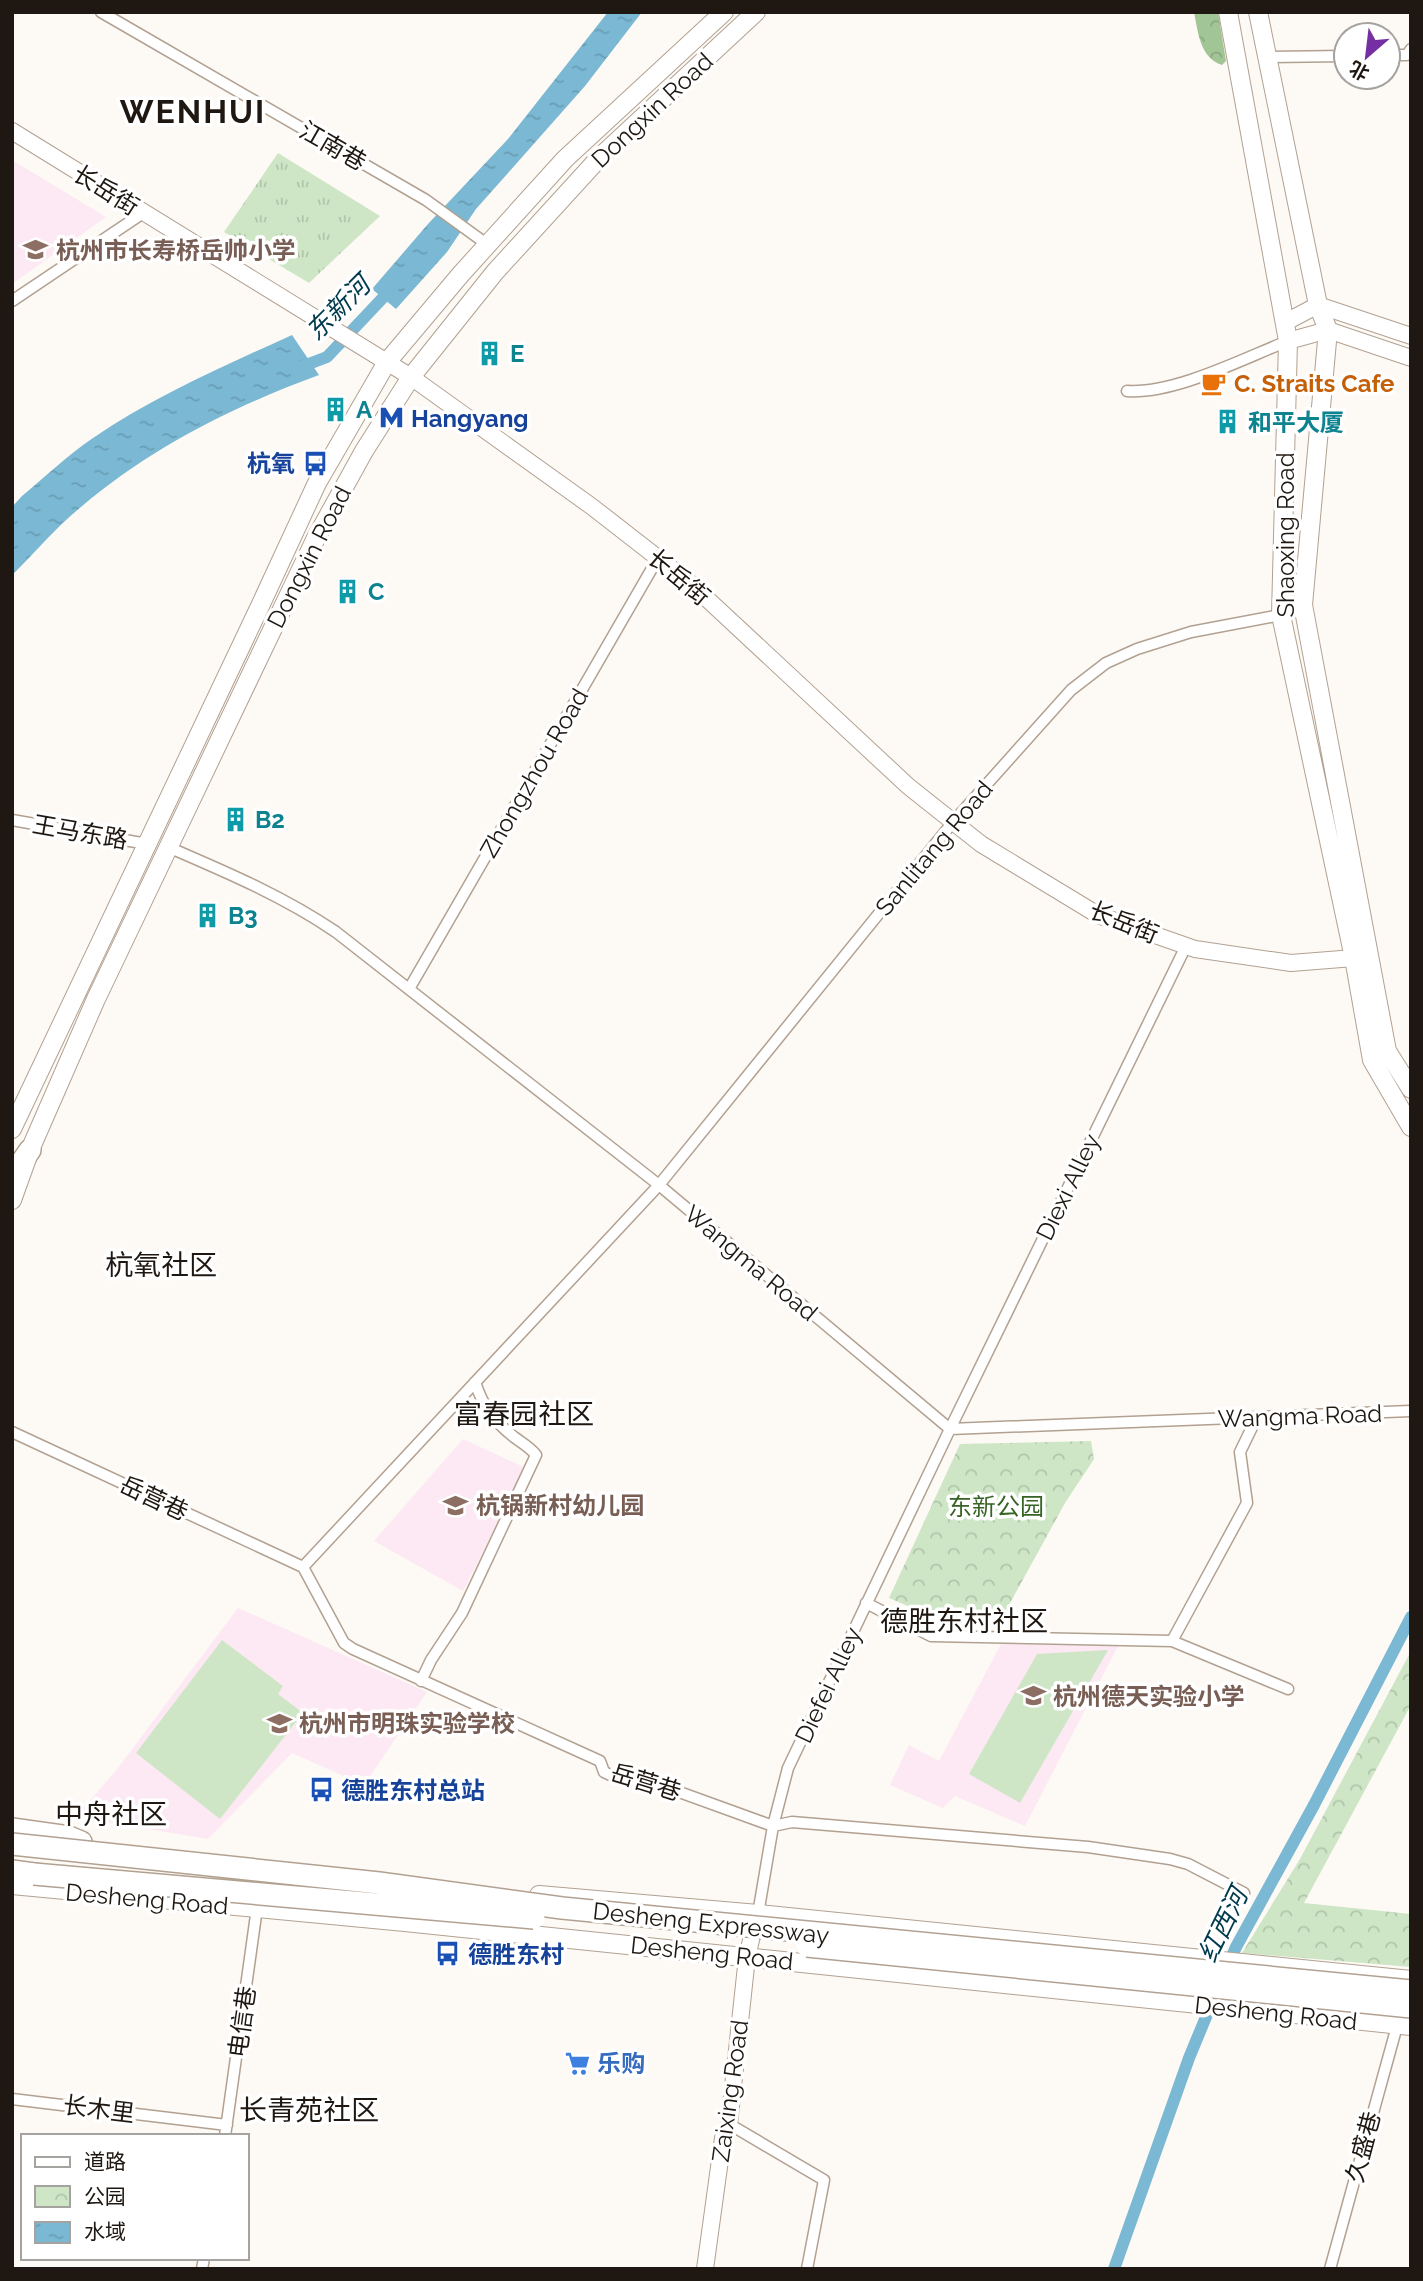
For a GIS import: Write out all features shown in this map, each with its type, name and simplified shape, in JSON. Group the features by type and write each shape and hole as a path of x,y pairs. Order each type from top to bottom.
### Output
{"highway":[{"path":"12,1176 30,1150"},
{"path":"12,1829 69,1837 81,1842"},
{"path":"12,1853 81,1842 342,1869 379,1883"},
{"name":"Desheng Expressway","path":"12,1844 379,1883 562,1908 1411,1991"},
{"name":"Desheng Expressway","path":"12,1871 443,1909 1411,2007"}],"main road":[{"name":"Dongxin Road","path":"12,1129 261,604 292,531 387,362 565,159 724,12"},
{"name":"Dongxin Road","path":"12,1200 30,1150 96,999 316,538 364,451 411,377 495,272 600,157 756,12"},
{"name":"Shaoxing Road","path":"1228,12 1288,341 1282,615 1354,958 1371,1060 1411,1127"},
{"name":"Shaoxing Road","path":"1258,12 1318,305 1328,330 1303,605 1387,1051 1411,1089"},
{"name":"Desheng Road","path":"12,1853 75,1861 405,1882 758,1914 1411,1980"},
{"name":"Desheng Road","path":"12,1885 747,1957 1404,2026"}],"street":[{"name":"江南巷","path":"101,12 426,200 488,245"},
{"path":"1267,57 1332,56"},
{"name":"长岳街","path":"12,131 411,377 591,506 690,583 908,786 981,844 1098,915 1195,949 1291,963 1354,958"},
{"path":"12,301 143,213"},
{"path":"1286,322 1318,305 1411,336"},
{"path":"1127,391 1145,392 1167,388 1288,341 1328,330 1411,358"},
{"name":"Zhongzhou Road","path":"409,989 658,558"},
{"name":"Sanlitang Road","path":"303,1567 659,1185 953,822 1072,690 1106,663 1137,649 1191,632 1282,615"},
{"name":"王马东路","path":"12,820 147,844"},
{"name":"Wangma Road","path":"168,847 252,883 315,917 659,1185 950,1429 1411,1412"},
{"name":"Diexi Alley","path":"950,1429 1186,946"},
{"path":"421,1681 431,1660 462,1613 537,1455 494,1420 481,1402 475,1382"},
{"path":"1172,1640 1247,1503 1240,1452 1257,1417"},
{"name":"Diefei Alley","path":"758,1914 773,1826 788,1768 950,1429"},
{"name":"岳营巷","path":"12,1432 303,1567 344,1643 421,1681 600,1761 604,1772 617,1778 624,1772 773,1826 792,1822 1088,1847 1188,1864 1244,1892"},
{"path":"866,1603 931,1636 1172,1640 1288,1689"},
{"name":"电信巷","path":"226,2130 257,1909"},
{"name":"Zaixing Road","path":"705,2269 723,2138 729,2124 747,1957 758,1914"},
{"name":"久盛巷","path":"1330,2269 1404,2026"},
{"name":"长木里","path":"12,2099 226,2130"},
{"path":"729,2124 824,2180 807,2269"}],"shaded area":[{"name":"杭州市长寿桥岳帅小学","path":"12,160 106,217 12,284"},
{"name":"杭锅新村幼儿园","path":"463,1439 526,1468 463,1591 374,1541"},
{"name":"杭州市明珠实验学校","path":"238,1608 427,1692 364,1785 292,1753 208,1839 76,1817 118,1768"},
{"name":"杭州德天实验小学","path":"1001,1644 1118,1646 1025,1826 955,1796 943,1808 890,1785 909,1745 939,1761"}],"green space":[{"path":"1194,12 1218,12 1226,61 1222,65 1209,57 1205,50"},
{"path":"278,153 380,216 309,283 224,232"},
{"name":"东新公园","path":"1091,1441 1094,1459 1065,1503 1004,1614 936,1618 889,1598 960,1444"},
{"path":"222,1640 283,1686 278,1694 303,1713 220,1819 136,1753"},
{"path":"1108,1650 1020,1803 969,1774 1037,1654"},
{"path":"1411,1651 1411,1705 1304,1903 1411,1914 1411,1967 1242,1953 1300,1859"}],"water":[{"path":"608,12 642,12 585,86 476,209 447,252 396,309 372,289 428,224 508,139"},
{"path":"292,335 319,375 224,415 165,447 108,485 72,515 12,575 12,507 22,496 93,438 117,423 190,382"}],"waterway":[{"name":"东新河","path":"298,368 327,357 394,286"},
{"name":"红西河","path":"1227,1967 1411,1617"},
{"name":"红西河","path":"1114,2269 1189,2058 1213,2000"}],"place":[{"name":"杭州市长寿桥岳帅小学","path":"36,250"},
{"name":"E","path":"490,353"},
{"name":"C. Straits Cafe","path":"1214,383"},
{"name":"A","path":"336,409"},
{"name":"Hangyang","path":"391,418"},
{"name":"和平大厦","path":"1228,422"},
{"name":"杭氧","path":"315,463"},
{"name":"C","path":"348,591"},
{"name":"B2","path":"235,819"},
{"name":"B3","path":"208,915"},
{"name":"杭锅新村幼儿园","path":"456,1505"},
{"name":"杭州德天实验小学","path":"1033,1696"},
{"name":"杭州市明珠实验学校","path":"279,1723"},
{"name":"德胜东村总站","path":"321,1790"},
{"name":"德胜东村","path":"448,1954"},
{"name":"乐购","path":"577,2063"}],"district":[{"name":"WENHUI","path":"193,111"},
{"name":"杭氧社区","path":"161,1265"},
{"name":"富春园社区","path":"524,1414"},
{"name":"德胜东村社区","path":"964,1621"},
{"name":"中舟社区","path":"111,1814"},
{"name":"长青苑社区","path":"309,2110"}]}
